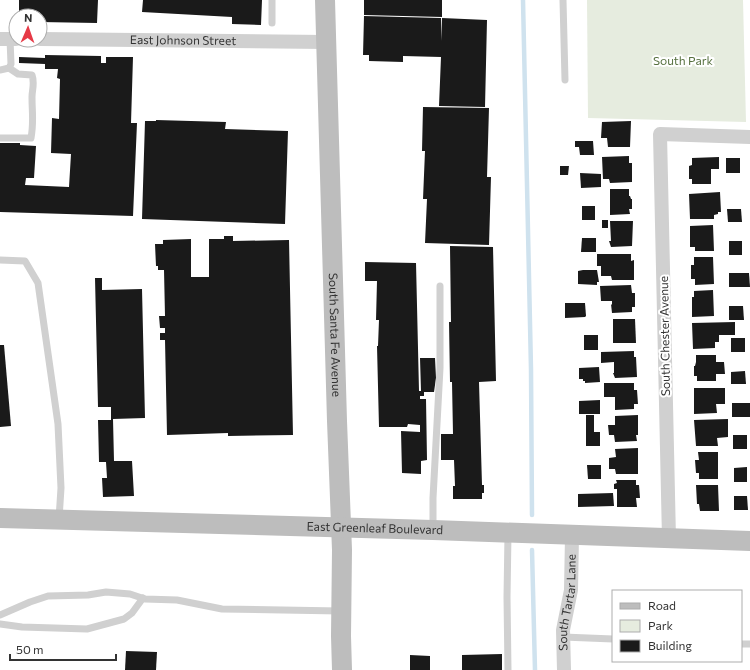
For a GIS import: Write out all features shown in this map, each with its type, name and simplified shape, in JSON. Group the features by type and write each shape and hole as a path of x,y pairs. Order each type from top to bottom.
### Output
{"street":[{"name":"South Santa Fe Avenue","path":"325,0 341,528 342,670"},
{"name":"East Johnson Street","path":"48,39 326,42"},
{"name":"South Chester Avenue","path":"669,538 660,134 750,137"},
{"name":"East Greenleaf Boulevard","path":"0,518 433,530 750,542"},
{"name":"South Tartar Lane","path":"564,670 563,630 571,590 572,536"}],"lane":[{"path":"272,0 272,23"},
{"path":"563,0 565,80"},
{"path":"9,68 11,64 10,48"},
{"path":"0,70 9,68 18,74 32,75 34,80 32,96 34,126 31,138 0,138"},
{"path":"0,260 25,261 38,283 58,424 61,488 59,520"},
{"path":"433,530 433,498 440,368 440,286"},
{"path":"508,533 508,670"},
{"path":"0,615 48,596 88,595 106,592 130,594 143,598 177,600 222,609 341,611"},
{"path":"0,624 22,627 87,629 124,619 132,613 143,598"},
{"path":"564,638 612,639"}],"green space":[{"name":"South Park","path":"587,0 743,0 746,122 588,118"}],"building":[{"path":"19,0 98,0 97,23 48,22 48,8 19,8"},
{"path":"143,0 262,0 261,25 232,24 232,17 142,12"},
{"path":"364,0 442,0 442,17 364,15"},
{"path":"364,16 441,18 441,41 442,18 487,20 485,107 439,106 441,57 403,56 403,62 369,61 369,55 363,55"},
{"path":"45,55 101,56 101,63 106,63 106,57 133,57 131,123 137,123 133,216 0,212 0,143 20,143 20,145 36,146 34,178 26,178 25,185 69,187 71,154 51,153 52,118 59,119 60,79 57,78 58,69 45,69 45,64 19,63 19,57 45,58"},
{"path":"423,107 489,108 487,177 491,177 489,245 425,243 427,199 423,199 425,151 422,151"},
{"path":"145,121 226,122 225,129 288,131 285,224 142,219"},
{"path":"631,121 630,147 608,147 607,138 601,138 602,122"},
{"path":"575,141 593,141 594,155 580,155 579,147 575,147"},
{"path":"629,156 629,163 632,163 632,182 610,183 609,179 603,179 602,157"},
{"path":"719,157 719,169 711,169 711,184 692,184 692,179 689,179 689,166 692,165 692,158"},
{"path":"726,158 740,158 740,173 726,173"},
{"path":"560,166 569,166 568,175 560,175"},
{"path":"580,173 601,174 601,187 581,188"},
{"path":"610,189 629,189 629,196 632,199 632,209 629,209 630,214 610,215"},
{"path":"720,192 721,212 714,215 714,219 690,219 689,194"},
{"path":"582,206 595,206 595,220 582,220"},
{"path":"727,209 741,209 742,222 728,222"},
{"path":"602,220 608,220 608,228 602,228"},
{"path":"610,221 633,221 632,246 611,247 609,241 611,241"},
{"path":"713,225 714,251 695,251 695,247 690,247 690,226"},
{"path":"224,236 233,236 233,241 289,240 293,435 228,436 228,433 167,435 165,340 160,340 160,333 165,333 165,328 160,328 159,316 165,316 164,270 158,270 158,266 156,266 155,244 163,244 163,240 191,239 191,277 209,277 209,239 224,239"},
{"path":"582,238 596,238 596,252 581,252"},
{"path":"729,241 742,241 742,255 729,255"},
{"path":"450,246 493,247 496,381 479,382 482,485 484,485 482,499 453,499 453,486 455,486 454,460 441,460 441,434 453,434 449,322 451,322"},
{"path":"597,254 631,254 631,261 634,260 634,280 612,280 611,276 601,276 601,266 597,266"},
{"path":"694,257 713,257 714,284 695,285 695,279 691,279 691,265 694,265"},
{"path":"365,262 416,263 419,391 421,391 420,358 435,358 436,378 434,392 424,392 424,396 420,396 420,399 426,399 427,460 421,461 421,474 402,473 401,431 420,432 420,425 408,424 407,427 379,427 377,346 379,320 376,320 377,281 365,281"},
{"path":"597,270 599,282 597,282 597,285 578,284 578,271"},
{"path":"729,273 749,273 750,287 729,287"},
{"path":"95,278 102,278 102,290 142,289 145,418 113,419 114,461 132,461 134,496 103,497 102,478 107,478 106,462 99,462 98,420 111,420 111,407 98,407"},
{"path":"631,285 632,293 635,293 635,307 632,307 632,312 612,313 612,301 601,301 600,286"},
{"path":"713,290 714,316 692,317 692,297 694,297 694,291"},
{"path":"565,303 585,303 586,316 565,318"},
{"path":"729,306 743,306 744,320 729,320"},
{"path":"613,319 635,319 636,343 613,343"},
{"path":"735,322 735,335 719,335 719,342 715,342 715,348 693,349 692,323"},
{"path":"584,335 598,335 598,350 584,350"},
{"path":"731,338 745,338 745,352 731,352"},
{"path":"0,345 4,345 11,426 0,427"},
{"path":"634,351 634,357 636,357 637,377 615,378 613,373 614,362 601,363 601,352"},
{"path":"696,355 716,355 716,362 724,362 725,374 716,374 716,381 697,381 697,376 694,376"},
{"path":"599,367 600,382 585,383 583,379 579,379 579,368"},
{"path":"745,371 746,384 731,384 731,372"},
{"path":"604,383 634,383 634,390 637,390 638,404 634,404 634,409 615,410 615,397 604,397"},
{"path":"694,388 725,388 725,404 716,404 717,413 694,414"},
{"path":"600,400 600,414 579,414 579,401"},
{"path":"732,403 750,403 750,417 732,417"},
{"path":"586,415 594,415 594,432 586,432"},
{"path":"638,415 638,435 636,435 637,441 615,442 614,435 609,435 608,425 615,425 615,416"},
{"path":"728,419 728,437 717,438 718,446 696,446 694,420"},
{"path":"586,432 600,432 600,446 586,446"},
{"path":"733,435 747,435 747,449 733,449"},
{"path":"638,448 638,474 616,474 615,469 609,469 609,458 616,457 615,449"},
{"path":"698,452 718,452 718,479 699,479 699,473 696,473 695,460 699,460"},
{"path":"587,465 601,465 601,479 588,479"},
{"path":"747,467 747,482 734,482 734,468"},
{"path":"616,480 636,480 636,485 639,485 640,498 636,498 637,507 617,507 617,489 614,489 614,484 617,483"},
{"path":"696,485 718,485 719,511 700,511 699,504 697,504"},
{"path":"613,493 614,506 578,507 578,494"},
{"path":"734,496 747,496 748,510 734,510"},
{"path":"126,651 157,652 156,670 125,670"},
{"path":"502,654 502,670 462,670 462,655"},
{"path":"410,655 430,656 430,670 410,670"}],"waterway":[{"path":"523,0 531,369 532,515"},
{"path":"532,550 535,670"}]}
